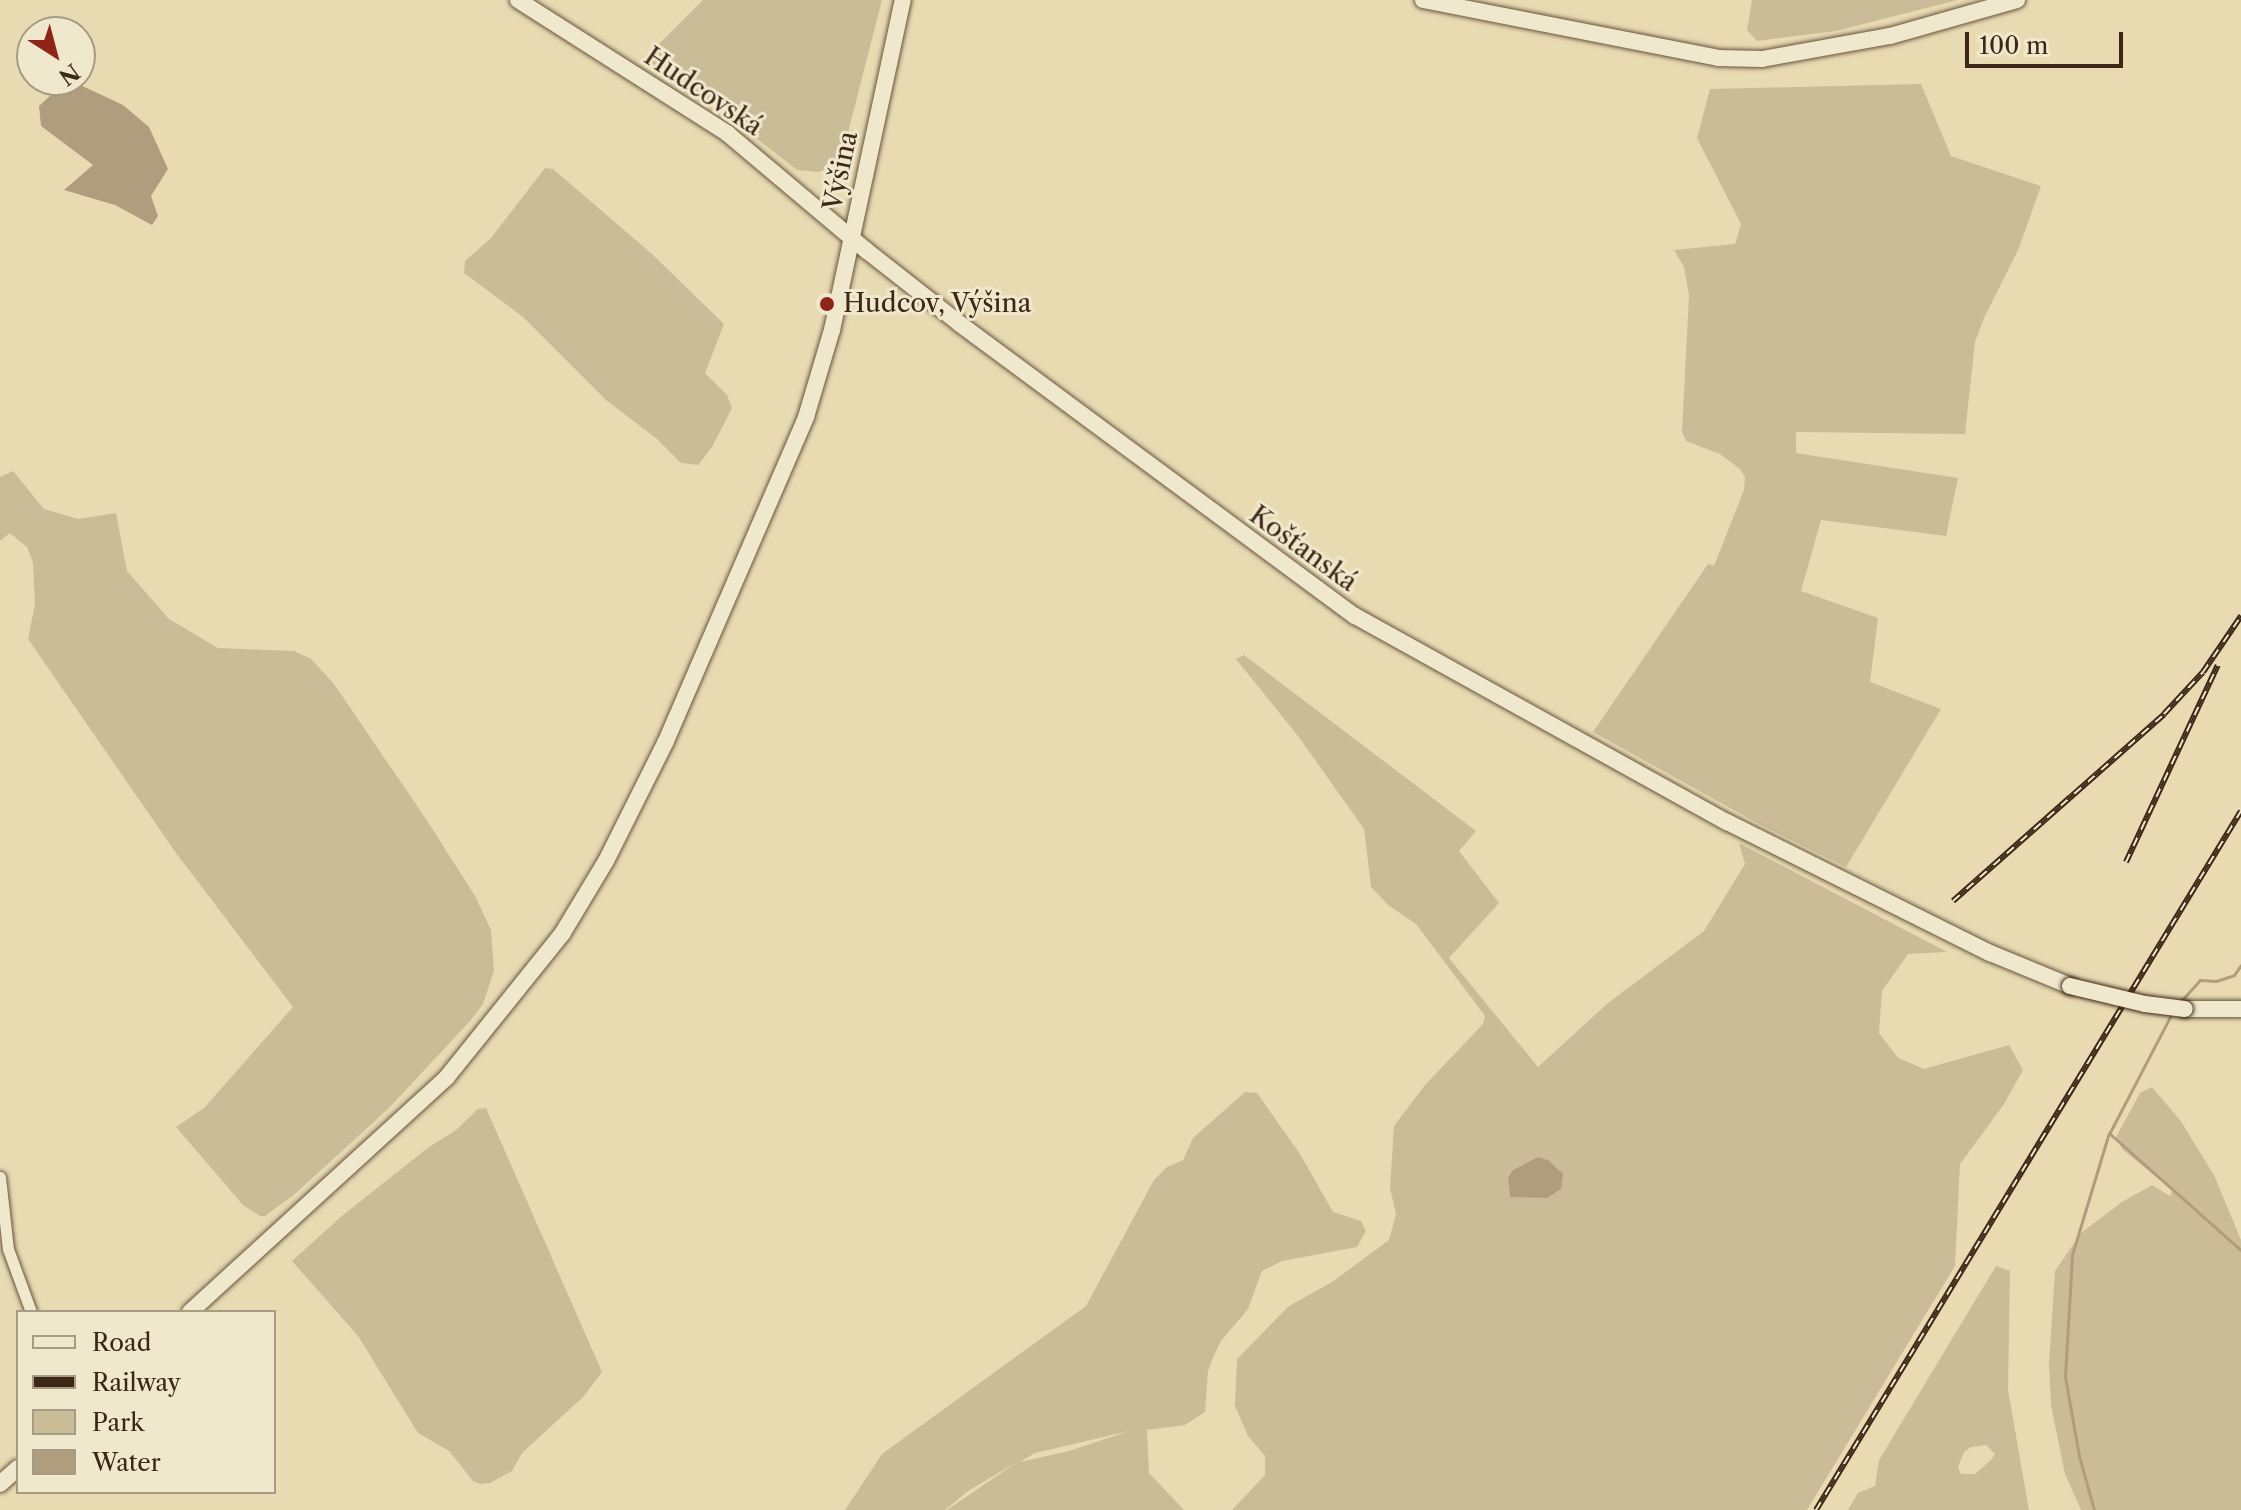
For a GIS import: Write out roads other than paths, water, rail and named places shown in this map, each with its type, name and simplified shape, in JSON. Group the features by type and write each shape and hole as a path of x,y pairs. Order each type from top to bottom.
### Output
{"street":[{"name":"Hudcovská","path":"518,0 720,128 851,238"},
{"name":"Výšina","path":"192,1310 435,1090 488,1028 577,913 666,741 801,430 826,353 903,0"},
{"path":"1423,0 1718,58 1762,59 1890,36 2017,0"},
{"name":"Košťanská","path":"851,238 971,332 1339,605 1397,641 1765,842 1999,958 2070,986 2130,1001 2185,1009 2241,1009"},
{"path":"0,1177 8,1249 30,1310"},
{"path":"0,1484 16,1470"}],"water":[{"path":"96,92 123,105 149,127 168,169 151,196 158,216 152,225 115,205 64,190 93,165 41,126 39,106 50,96 96,96"},
{"path":"1538,1157 1548,1160 1563,1174 1561,1189 1547,1198 1510,1197 1508,1177 1513,1170"}],"waterway":[{"path":"2181,1001 2200,980 2216,981 2234,975 2241,965"},
{"path":"2094,1510 2079,1456 2065,1377 2072,1255 2108,1136 2172,1013"},
{"path":"2109,1133 2241,1250"}],"railway":[{"path":"1953,901 2164,714 2203,672 2241,616"},
{"path":"2126,862 2218,665"},
{"path":"1816,1510 2241,811"}],"place":[{"name":"Hudcov, Výšina","path":"827,304"}]}
